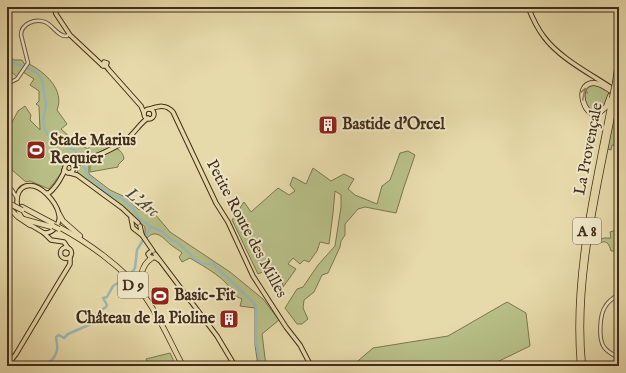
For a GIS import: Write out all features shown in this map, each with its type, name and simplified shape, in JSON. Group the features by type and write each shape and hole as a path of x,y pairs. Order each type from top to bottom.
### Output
{"highway":[{"path":"615,84 619,56"},
{"name":"La Provençale","path":"580,366 578,320 582,266 612,98 615,84 619,78"},
{"path":"612,98 606,107 599,113 591,113 583,104 583,92 589,84 595,83 618,94"},
{"name":"La Provençale","path":"583,366 582,308 586,257 612,98"},
{"name":"D 9","path":"7,201 84,241 130,277 136,278 139,276 152,255"},
{"path":"7,206 18,217 30,225"},
{"path":"59,214 63,221 113,264"},
{"path":"23,219 53,225"},
{"name":"D 9","path":"59,228 90,248 126,278 136,289 151,311 181,365"},
{"name":"D 9","path":"152,255 147,261 141,274 140,283 181,365"},
{"name":"D 9","path":"113,264 138,287 157,318"}],"main road":[{"path":"54,7 57,16 69,34 105,65 141,103 154,112 154,114"},
{"path":"528,7 536,26 553,48 618,94"},
{"path":"105,65 141,106 144,114 148,118"},
{"path":"143,122 144,114 150,109 162,106"},
{"path":"53,241 50,237 51,232 56,226 59,214 52,197 53,191 64,176 73,168 88,159 123,142 136,131 143,122 148,118 152,118 157,110 162,106"},
{"name":"Petite Route des Milles","path":"162,106 169,108 173,112 216,203 228,222 253,276 286,327 300,345 311,366"},
{"path":"46,193 49,193 52,190 64,174 64,167 69,163 77,175 122,208 139,225 143,237"},
{"path":"64,170 73,168"},
{"path":"7,366 70,264 71,252 66,248 64,242 53,241 23,219 19,212 17,198 20,190 25,186 30,186 46,193 54,203"},
{"path":"131,217 133,228 143,237 152,255 162,262 217,336 235,366"},
{"path":"132,226 135,223 139,225"},
{"path":"136,230 139,229 139,225"},
{"path":"44,233 51,232"},
{"path":"66,248 62,250 61,254 68,262 67,268"},
{"path":"65,258 70,257"},
{"path":"7,363 24,340"}],"street":[{"path":"8,85 16,80 28,64 21,35 21,31 24,26 30,22 45,22 59,33 69,34"},
{"path":"7,186 12,190 17,198"},
{"path":"12,190 20,190"},
{"path":"619,294 605,307 601,325 601,336 604,347 619,358"}],"green space":[{"path":"7,51 9,56 14,60 22,60 25,65 17,77 7,68"},
{"path":"29,64 47,77 56,89 59,103 57,110 67,124 61,129 70,137 69,139 88,149 92,143 115,145 75,163 66,162 66,156 62,172 49,189 30,181 26,182 12,170 11,124 18,111 25,106 31,115 30,120 40,130 39,106 36,104 39,101 39,91 30,85 34,79 23,72"},
{"path":"595,84 609,91 608,100 604,109 593,113 585,106 584,92 586,87"},
{"path":"619,103 618,145 612,145 611,150 607,149"},
{"path":"116,148 122,152 124,159 118,167 90,172 90,160"},
{"path":"408,151 415,155 396,213 365,207 358,209 345,224 345,235 341,241 340,247 328,273 322,275 314,292 304,300 303,308 308,319 302,324 297,324 285,308 297,289 303,287 318,265 335,246 341,207 341,195 335,191 329,244 320,242 317,251 309,262 304,260 300,264 293,258 288,264 296,269 283,287 282,277 273,267 258,274 232,220 244,202 251,212 278,188 289,195 295,191 290,185 293,177 306,184 313,168 331,181 344,174 354,179 348,189 355,195 377,204 382,186 390,180 400,153"},
{"path":"89,162 89,174 110,190 125,197 139,210 145,205 149,207 170,232 230,272 263,299 279,320 262,334 266,366 258,366 255,345 255,308 240,306 242,299 235,296 227,284 190,258 182,262 179,257 182,253 157,234 150,235 147,238 145,234 145,227 78,173 76,167"},
{"path":"619,229 619,251 611,251 607,243 603,242 598,244 596,241 604,238 611,238 610,232"},
{"path":"507,302 526,313 530,346 493,364 486,366 352,366 373,348 448,336"},
{"path":"170,353 176,366 149,366 146,359"}],"waterway":[{"name":"L'Arc","path":"7,61 34,71 39,75 42,80 46,105 43,122 46,132 52,140 75,150 89,177 109,193 124,200 134,210 139,218 178,243 193,257 203,264 213,264 254,303 256,307 256,343 261,366"},
{"path":"130,275 135,268 137,250 151,227"},
{"path":"34,366 42,365 52,360 56,354 56,337 59,335 64,338 68,334 91,324 97,313 107,305 103,298 107,297 113,286 121,281"}],"place":[{"name":"Bastide d'Orcel","path":"328,125"},
{"name":"Stade Marius Requier","path":"36,150"},
{"name":"Basic-Fit","path":"160,296"},
{"name":"Château de la Pioline","path":"229,319"}]}
